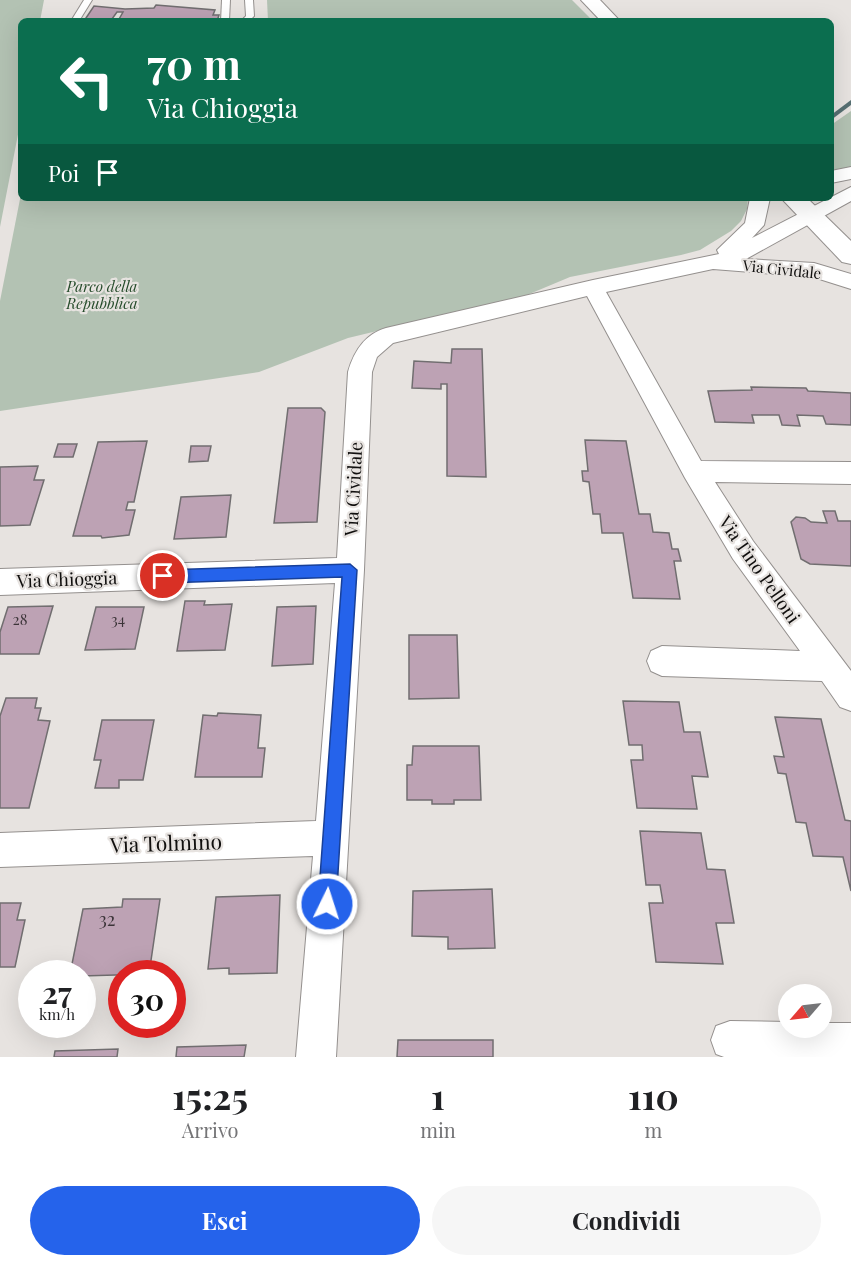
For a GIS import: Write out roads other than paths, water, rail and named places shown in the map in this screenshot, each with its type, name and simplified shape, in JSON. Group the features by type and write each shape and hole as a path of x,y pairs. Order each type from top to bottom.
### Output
{"street":[{"path":"590,0 608,18"},
{"path":"834,176 851,173"},
{"name":"Via Cividale","path":"834,198 851,193"},
{"name":"Via Cividale","path":"712,264 754,225 759,201"},
{"name":"Via Cividale","path":"316,1057 350,570 360,372 367,352 375,342 386,336 593,287 729,259 802,207 823,201"},
{"path":"802,207 851,256"},
{"name":"Via Cividale","path":"712,264 814,270 851,282"},
{"name":"Via Tino Pelloni","path":"593,287 694,471 743,550 851,696"},
{"path":"694,471 851,473"},
{"name":"Via Chioggia","path":"0,582 350,570"},
{"path":"662,661 828,667"},
{"name":"Via Tolmino","path":"0,850 332,838"},
{"path":"730,1040 851,1043"}],"lane":[{"path":"77,18 88,0"},
{"path":"225,18 226,0"},
{"path":"248,18 250,16 249,0"}],"waterway":[{"path":"834,116 851,102"}],"park label":[{"name":"Parco della Repubblica","path":"102,296"}]}
